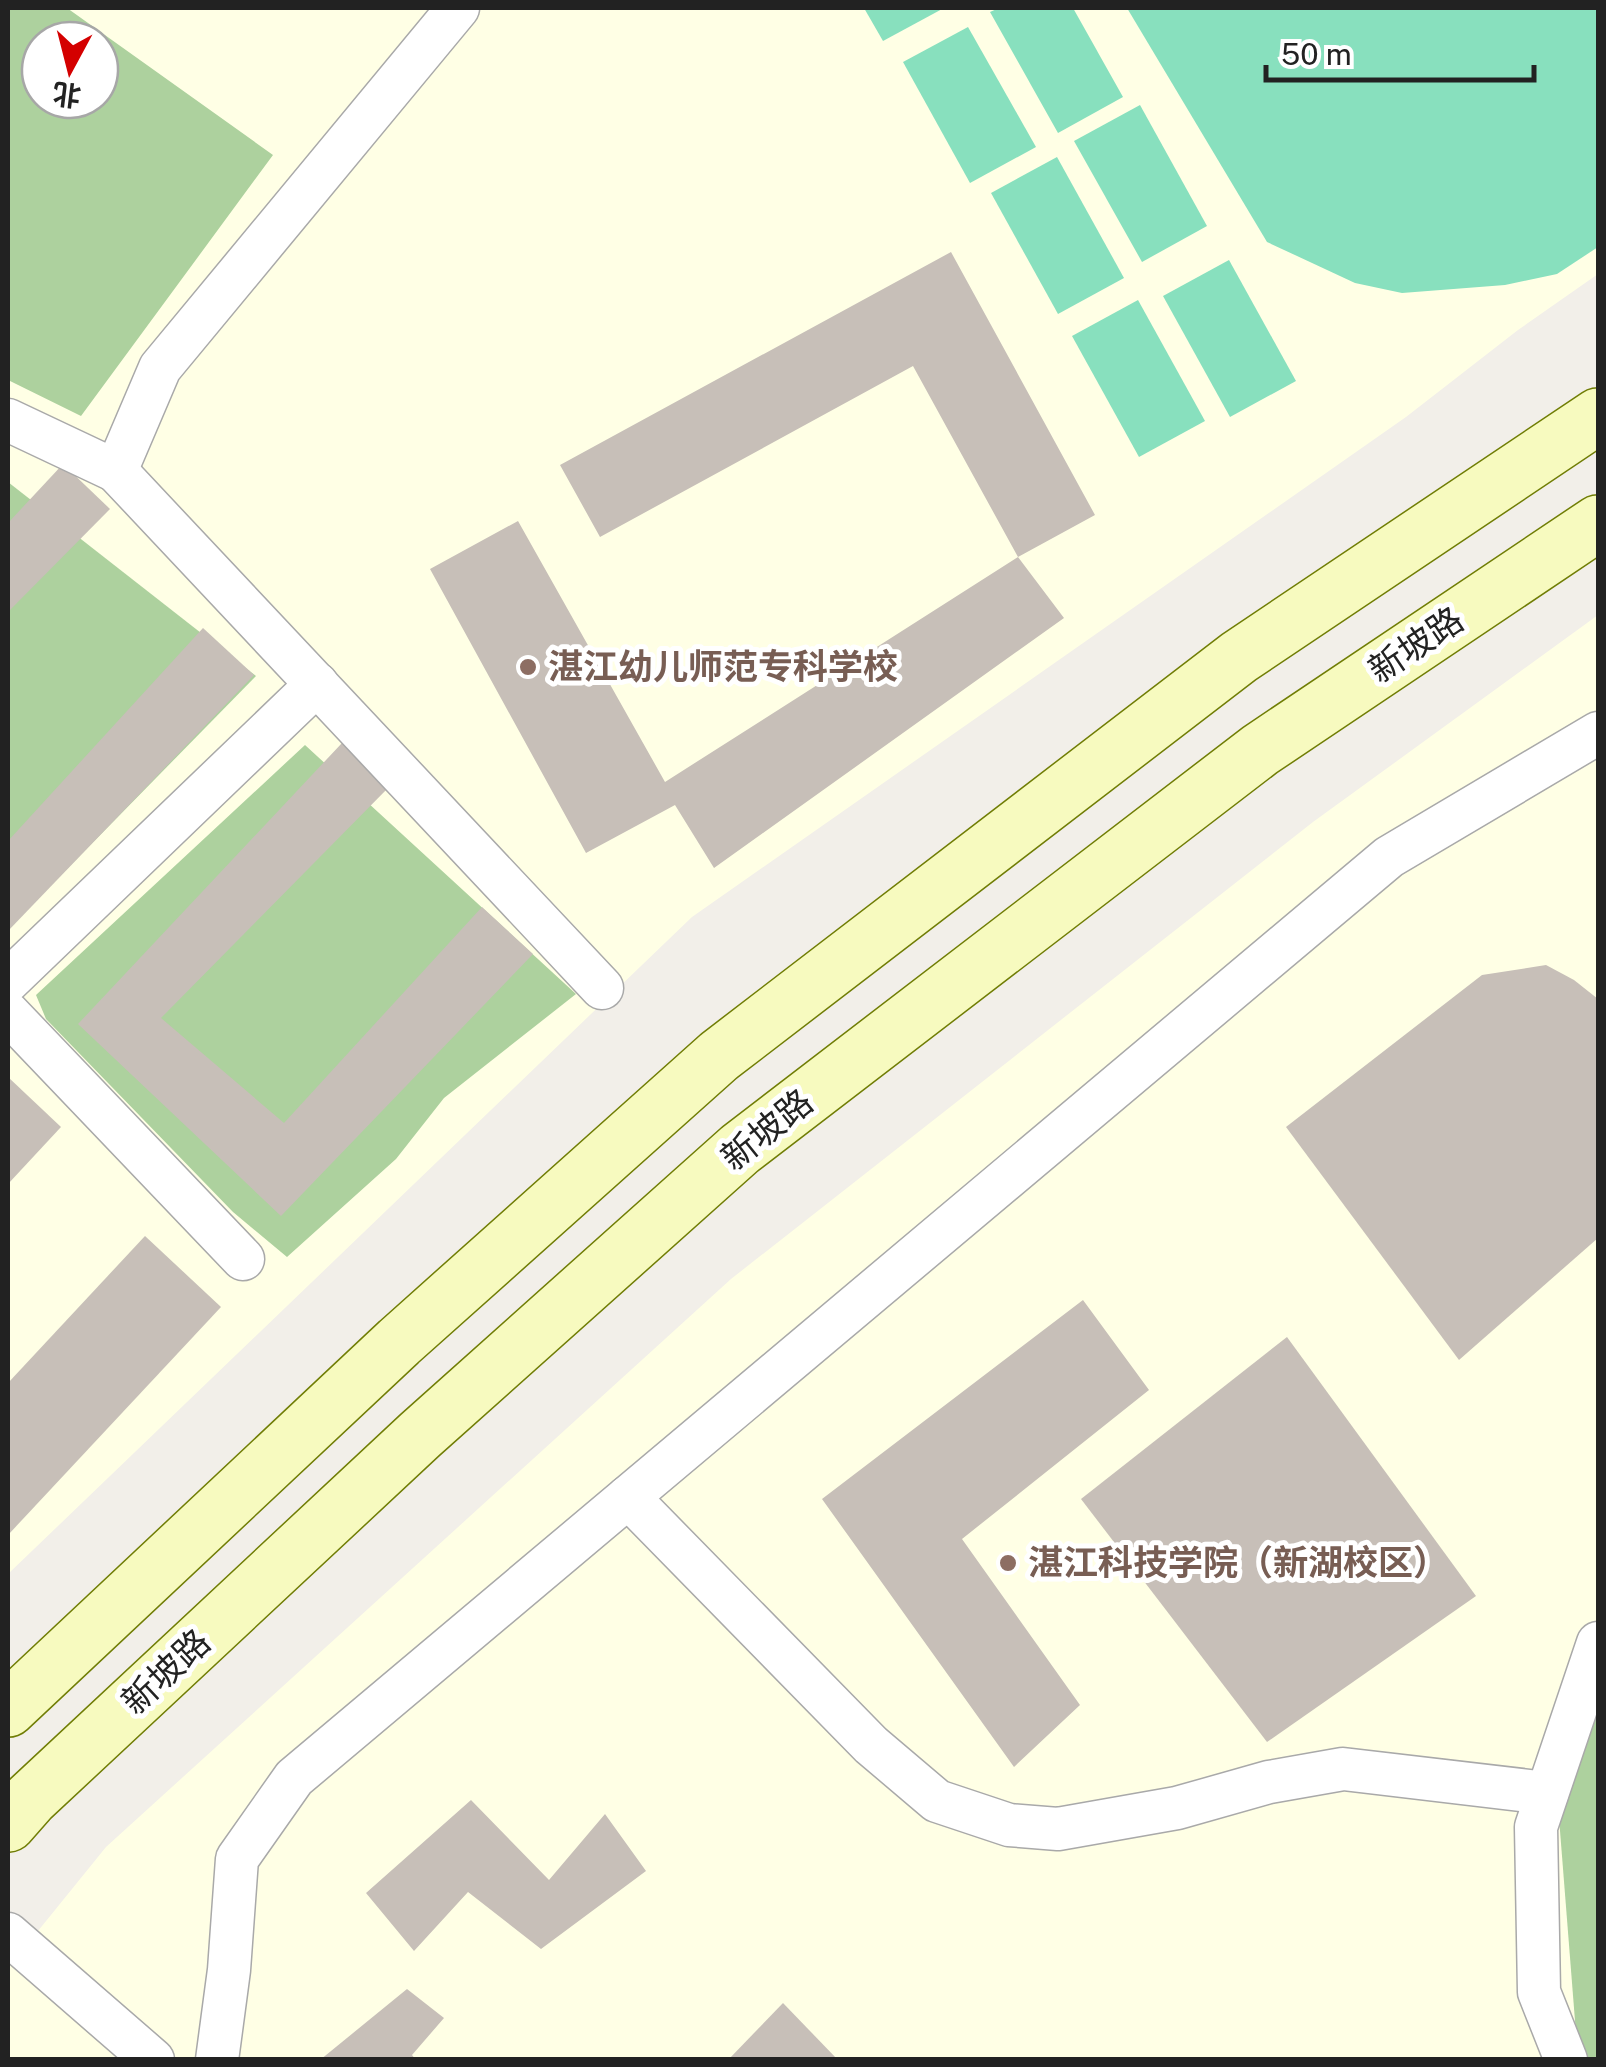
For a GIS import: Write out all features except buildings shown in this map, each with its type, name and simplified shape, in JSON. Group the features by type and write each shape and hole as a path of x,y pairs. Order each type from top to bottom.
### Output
{"street":[{"path":"116,471 160,368 458,8"},
{"path":"8,1709 399,1342 719,1056 1239,658 1598,416"},
{"path":"8,420 116,471 602,988"},
{"name":"新坡路","path":"8,1824 30,1798 420,1435 740,1149 1260,750 1598,523"},
{"path":"8,982 317,684"},
{"path":"217,2060 230,1970 238,1859 294,1778 1390,856 1598,733"},
{"path":"8,1012 244,1259"},
{"path":"628,1497 871,1745 937,1801 1009,1825 1058,1830 1177,1808 1269,1782 1344,1769 1548,1793"},
{"path":"1566,2060 1539,1992 1536,1826 1598,1643"},
{"path":"8,1934 154,2060"}],"shaded area":[{"name":"湛江幼儿师范专科学校","path":"8,8 1598,8 1598,274 1406,417 692,917 8,1574"},
{"name":"湛江科技学院（新湖校区）","path":"1598,615 1598,2059 8,2060 8,1968 106,1847 731,1279 1313,822"}],"green space":[{"path":"8,8 67,8 84,20 20,20 20,120 120,120 120,46 273,155 81,416 8,380"},
{"path":"864,8 944,8 883,41"},
{"path":"999,8 1073,8 1123,97 1058,133 990,12"},
{"path":"1127,8 1598,8 1598,247 1557,274 1505,285 1402,293 1355,283 1267,242"},
{"path":"968,27 1036,147 970,183 903,62"},
{"path":"1140,105 1207,226 1142,262 1074,141"},
{"path":"1057,157 1124,278 1058,314 991,193"},
{"path":"1229,260 1296,381 1230,417 1163,296"},
{"path":"1138,300 1205,421 1139,457 1072,336"},
{"path":"8,482 256,676 8,929"},
{"path":"305,745 576,994 444,1098 396,1159 287,1257 233,1212 46,1019 36,995"},
{"path":"1598,1709 1598,2059 1586,2059 1577,2046 1559,1818"}],"place":[{"name":"湛江幼儿师范专科学校","path":"528,667"},
{"name":"湛江科技学院（新湖校区）","path":"1008,1563"}]}
